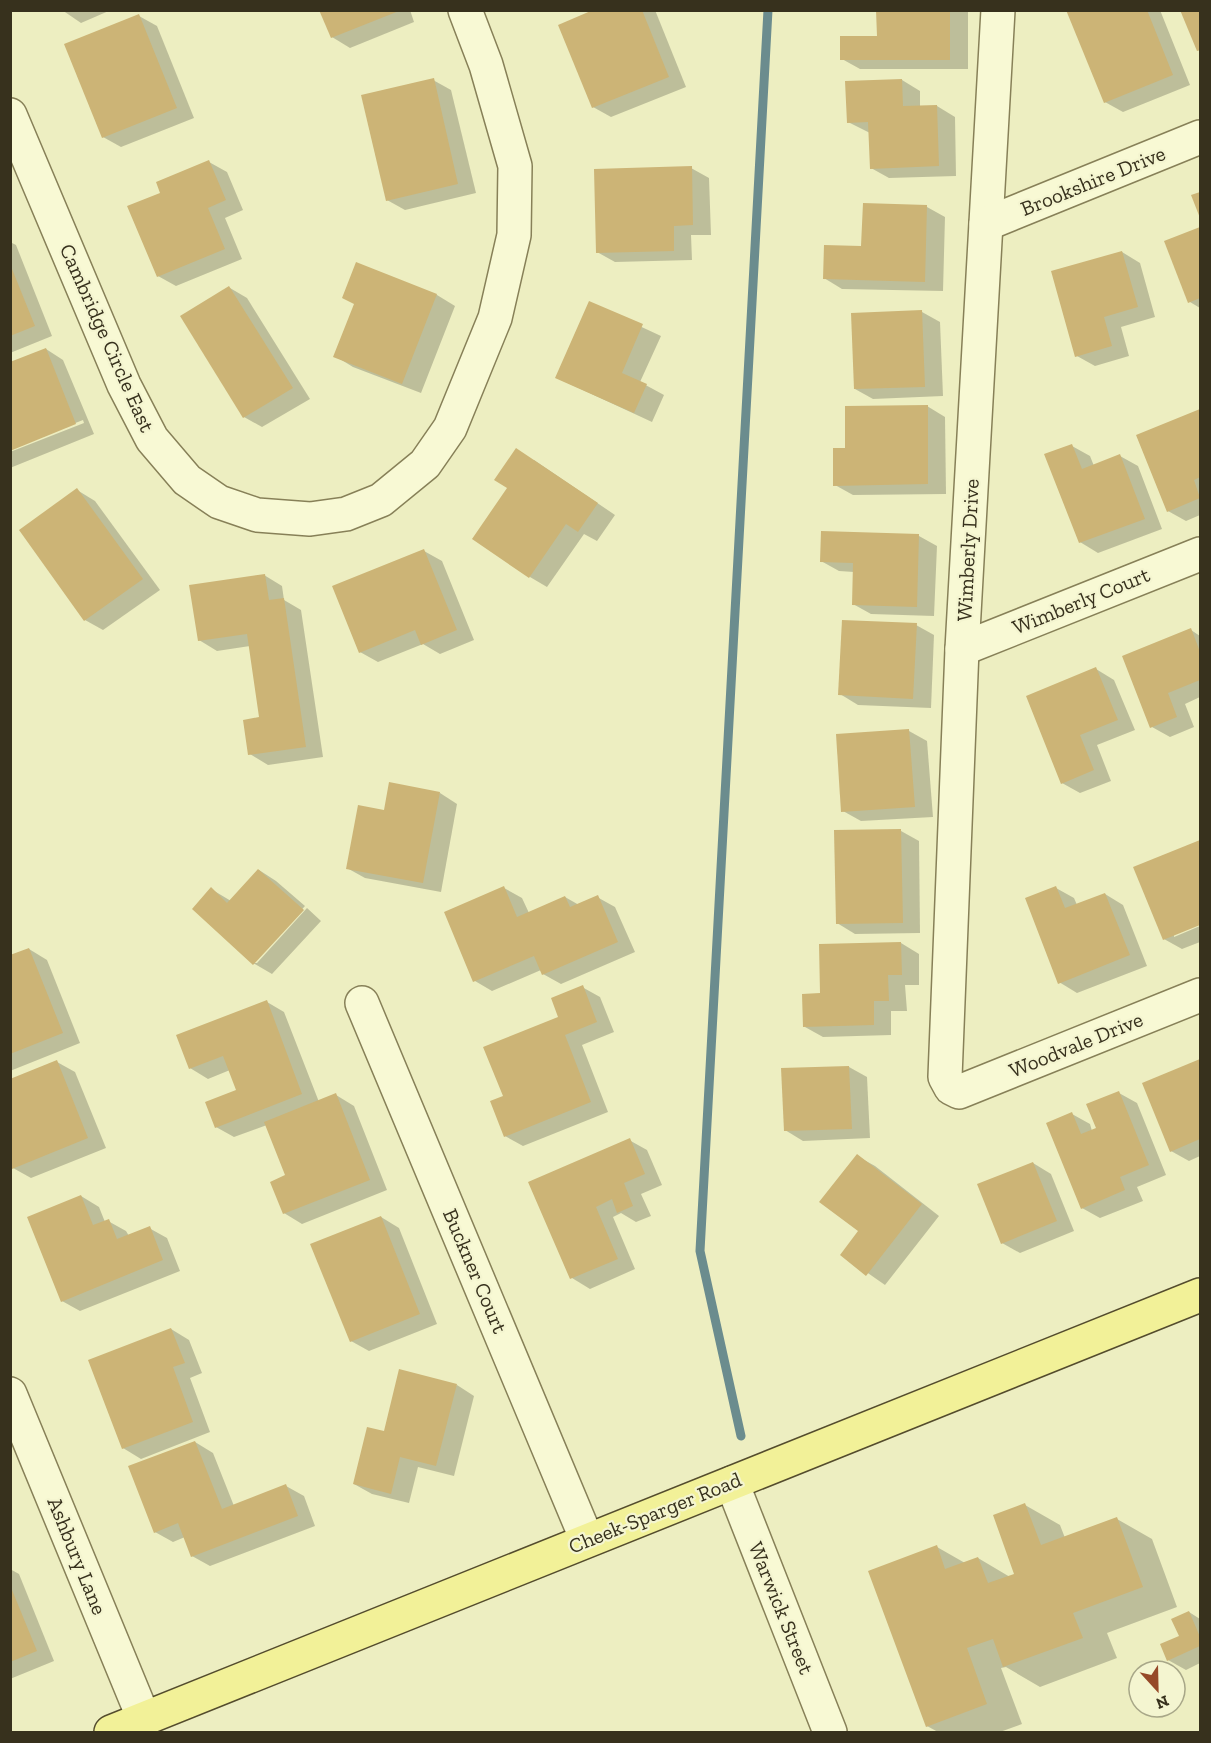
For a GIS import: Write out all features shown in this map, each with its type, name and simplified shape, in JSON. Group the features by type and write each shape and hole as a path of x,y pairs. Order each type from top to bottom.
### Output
{"main road":[{"name":"Cheek-Sparger Road","path":"111,1732 1200,1295"}],"street":[{"name":"Cambridge Circle East","path":"10,115 124,385 152,439 187,480 219,502 257,516 310,519 346,514 381,500 425,464 443,437 495,318 514,235 515,166 486,65 465,10"},
{"name":"Wimberly Drive","path":"951,1088 945,1077 962,649 999,10"},
{"name":"Brookshire Drive","path":"986,224 1200,137"},
{"name":"Wimberly Court","path":"962,649 1200,554"},
{"name":"Woodvale Drive","path":"951,1088 959,1092 1200,995"},
{"name":"Buckner Court","path":"362,1003 587,1540"},
{"name":"Ashbury Lane","path":"10,1394 144,1719"},
{"name":"Warwick Street","path":"732,1483 830,1732"}],"building":[{"path":"319,10 399,10 399,11 331,38"},
{"path":"593,10 642,10 669,77 592,108 558,25"},
{"path":"876,10 950,10 950,60 840,60 840,36 877,36"},
{"path":"1066,10 1147,10 1173,75 1104,103"},
{"path":"1180,10 1200,10 1200,50 1197,51"},
{"path":"139,14 177,108 102,138 64,44"},
{"path":"434,78 458,184 386,201 361,95"},
{"path":"902,79 903,106 937,105 939,166 870,169 868,122 847,123 845,81"},
{"path":"209,160 226,200 208,208 225,249 157,277 127,206 160,193 156,182"},
{"path":"692,166 693,225 674,226 674,251 596,253 594,169"},
{"path":"1200,192 1200,218 1191,195"},
{"path":"863,203 927,205 925,282 823,279 824,245 861,246"},
{"path":"1200,227 1200,298 1188,303 1164,241"},
{"path":"1122,251 1138,307 1104,317 1112,346 1075,357 1051,271"},
{"path":"356,262 437,294 402,384 333,357 354,304 342,298"},
{"path":"10,264 35,326 10,336"},
{"path":"229,286 293,388 243,418 180,316"},
{"path":"589,301 643,324 622,373 647,384 634,413 555,378"},
{"path":"922,310 925,387 854,389 851,313"},
{"path":"46,348 76,424 10,451 10,362"},
{"path":"928,405 928,484 833,486 833,448 845,448 845,406"},
{"path":"1200,409 1200,477 1194,480 1200,498 1167,512 1136,435"},
{"path":"1072,444 1082,469 1120,454 1145,519 1079,543 1044,454"},
{"path":"516,448 598,503 578,532 566,524 529,578 472,539 507,488 494,480"},
{"path":"77,488 143,579 84,621 19,530"},
{"path":"821,531 919,534 917,607 852,605 853,563 820,562"},
{"path":"424,549 457,630 421,645 415,630 359,653 332,586"},
{"path":"265,574 269,600 284,598 306,747 248,755 243,720 259,717 247,634 198,641 189,585"},
{"path":"842,620 917,623 913,699 838,695"},
{"path":"1191,628 1200,652 1200,680 1168,693 1177,717 1150,728 1122,656"},
{"path":"1096,667 1118,720 1080,735 1094,770 1061,784 1026,696"},
{"path":"909,729 915,807 841,812 836,734"},
{"path":"389,782 440,792 423,883 346,869 358,805 384,810"},
{"path":"901,829 903,923 836,924 834,830"},
{"path":"1200,840 1200,925 1163,940 1133,867"},
{"path":"258,869 304,910 253,965 192,909 211,887 227,903"},
{"path":"504,886 517,917 565,896 570,907 598,895 618,942 542,975 534,956 473,982 444,912"},
{"path":"1056,886 1065,908 1105,893 1130,955 1058,984 1025,898"},
{"path":"901,942 902,975 888,975 889,1001 874,1001 874,1025 803,1027 802,994 820,993 819,944"},
{"path":"29,948 63,1033 10,1054 10,955"},
{"path":"583,985 597,1022 565,1035 591,1102 504,1137 490,1101 503,1096 483,1047 558,1017 551,998"},
{"path":"267,1000 302,1094 215,1128 205,1102 236,1090 223,1056 189,1069 176,1035"},
{"path":"1200,1059 1200,1139 1170,1152 1142,1083"},
{"path":"57,1060 88,1138 12,1169 10,1079"},
{"path":"849,1066 852,1129 784,1131 781,1068"},
{"path":"1119,1091 1149,1165 1120,1177 1125,1190 1081,1209 1046,1123 1072,1112 1081,1134 1096,1128 1086,1104"},
{"path":"336,1093 370,1180 283,1214 270,1182 285,1175 264,1122"},
{"path":"630,1138 645,1174 624,1183 633,1206 617,1213 612,1199 596,1207 618,1259 570,1279 528,1182"},
{"path":"857,1154 922,1204 866,1276 840,1255 858,1231 819,1202"},
{"path":"1033,1162 1057,1221 1001,1244 977,1184"},
{"path":"81,1195 93,1225 109,1219 117,1239 150,1226 163,1260 61,1302 27,1217"},
{"path":"381,1216 420,1314 350,1342 310,1244"},
{"path":"171,1328 185,1363 173,1367 193,1422 122,1449 88,1360"},
{"path":"399,1369 457,1384 436,1466 400,1457 391,1494 353,1484 367,1427 384,1431"},
{"path":"195,1441 222,1509 286,1484 298,1516 191,1557 178,1523 154,1533 128,1466"},
{"path":"1025,1503 1041,1545 1117,1517 1143,1587 1073,1613 1083,1638 1003,1667 993,1639 967,1648 987,1704 926,1727 868,1571 937,1545 945,1569 978,1557 988,1583 1014,1574 993,1515"},
{"path":"10,1585 37,1651 10,1662"},
{"path":"1189,1611 1200,1637 1200,1646 1171,1659 1166,1659 1160,1644 1179,1636 1171,1619"}],"waterway":[{"path":"741,1436 700,1251 768,10"}]}
